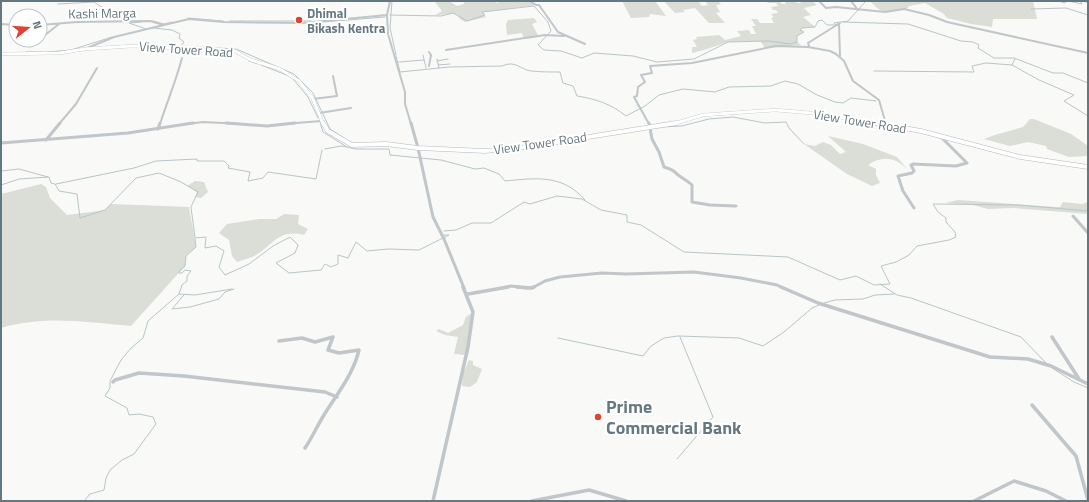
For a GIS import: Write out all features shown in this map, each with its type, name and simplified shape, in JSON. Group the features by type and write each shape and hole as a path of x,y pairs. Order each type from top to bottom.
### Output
{"street":[{"path":"390,1 388,16 388,34 390,45 405,92 405,104 418,148 433,217 444,238 462,284 468,294 473,312 468,347 433,501"},
{"path":"530,1 536,5 539,5 541,11 555,24 558,32 564,36 585,44"},
{"path":"819,1 826,8 836,7 885,12 904,9 929,15 947,22 1088,53"},
{"path":"851,1 858,10"},
{"path":"85,48 114,37 189,19 224,22 303,23 388,16"},
{"name":"Kashi Marga","path":"48,25 150,21 164,25"},
{"path":"809,46 808,43 812,40 840,23 840,56"},
{"path":"48,33 59,24"},
{"path":"446,50 546,36 564,36"},
{"name":"View Tower Road","path":"1,54 60,53 85,48 148,46 234,51 251,60 280,69 299,81 313,99 321,121 328,131 352,145 386,144 418,148 485,151 519,148 671,125 703,115 775,110 816,114 887,127 921,131 1020,157 1088,167"},
{"path":"736,206 710,205 692,202 692,185 687,180 680,177 672,168 664,167 659,152 652,139 650,127 634,97 637,96 637,90 640,85 645,82 641,75 652,73 650,66 690,64 758,49 809,46 840,56 852,73 853,81 879,100 887,127"},
{"path":"429,66 431,55 430,52"},
{"path":"158,129 171,90 177,78 182,58"},
{"path":"46,140 76,104 97,68"},
{"path":"313,99 337,96 333,76"},
{"path":"319,113 351,108"},
{"path":"1,143 128,133 203,122 267,126 321,121"},
{"path":"914,208 903,191 898,176 912,173 913,164 956,166 967,163 941,137"},
{"path":"1073,216 1088,233"},
{"path":"468,294 511,286 531,288 540,285 545,281 564,276 602,273 626,274 694,272 741,278 777,285 818,303 990,357 1028,359 1051,366 1088,384"},
{"path":"279,341 301,337 309,338 315,342 333,337 328,350 339,353 359,350 357,362 347,383 319,423 312,438 305,448"},
{"path":"1052,337 1079,379"},
{"path":"113,382 115,380 139,373 192,377 325,392 337,397"},
{"path":"1032,405 1076,456 1088,500"},
{"path":"974,501 1014,481 1046,491 1066,501"},
{"path":"532,501 588,490 626,501"}],"shaded area":[{"path":"449,1 457,6 464,4 464,2 472,2 471,1 495,1 496,3 504,1 530,1 536,5 484,12 483,13 486,17 465,22 455,14 435,15 442,11 435,2"},
{"path":"622,1 655,1 666,16 650,14 649,17 631,18"},
{"path":"664,1 698,1 702,6 708,5 705,1 718,1 721,4 716,5 720,12 716,13 725,23 709,23 695,8 683,10 685,12 675,13"},
{"path":"766,1 780,1 782,4 786,4 784,1 795,1 797,3 801,3 800,1 812,1 817,5 804,8 811,15 803,17 815,27 802,28 801,30 804,32 797,36 797,42 801,45 765,48 760,41 728,42 692,53 692,47 697,47 693,40 697,39 696,37 719,35 725,40 741,36 737,31 749,30 751,34 756,34 752,26 756,26 751,19 757,19 760,23 774,23 771,18 774,17 771,14 778,13 771,7 778,6 776,3 768,3"},
{"path":"870,1 1033,1 1037,19 993,19 992,27 947,18 944,14 925,3 909,6 906,10 884,12"},
{"path":"534,18 537,22 532,24 539,37 524,39 522,33 507,35 506,24 508,20"},
{"path":"1030,119 1034,119 1071,134 1088,146 1088,156 1069,157 1047,149 1046,146 1028,142 1010,146 984,139 1023,127"},
{"path":"828,136 863,144 897,157 908,170 899,162 894,160 884,159 873,162 868,165 876,169 876,175 880,183 872,186 847,174 804,144 815,146 823,142 831,145 840,154 846,152"},
{"path":"195,181 204,182 208,192 201,198 195,197 197,192 187,186"},
{"path":"41,184 46,187 50,198 67,215 105,210 111,204 189,207 196,247 186,256 185,266 131,326 82,321 49,321 17,324 1,328 1,194"},
{"path":"958,200 1056,207 1060,207 1063,202 1082,204 1088,202 1088,214 1014,208 988,209 973,205 945,203"},
{"path":"284,214 299,215 298,224 308,229 304,235 287,234 281,236 259,253 237,262 232,256 229,240 219,233 227,224 259,219 276,219"},
{"path":"473,312 466,355 454,354 458,337 445,335 436,331 439,329 448,333 463,325 466,317"},
{"path":"469,360 473,361 473,365 482,369 477,382 470,387 462,386 463,374"}],"waterway":[{"path":"391,15 392,1"},
{"path":"391,15 441,16 453,13 467,21 485,15 482,12 534,6 548,22 551,31 538,45 544,50 561,51 582,58 594,53 633,56 657,62 694,59 728,42 769,41 790,44 797,42 797,36 804,32 800,30 802,28 815,27 818,21 822,20 827,25 836,25 834,23 848,21 866,1"},
{"path":"1059,1 1065,3 1066,1"},
{"path":"1068,1 1082,4 1080,1"},
{"path":"1084,1 1088,3"},
{"path":"58,4 94,2 111,13 131,13 121,21"},
{"path":"1031,9 1066,8 1088,15"},
{"path":"391,15 390,28 396,55"},
{"path":"310,23 385,17"},
{"path":"188,18 223,21"},
{"path":"153,21 164,24 172,22"},
{"path":"230,21 311,21"},
{"path":"130,23 141,22"},
{"path":"843,22 908,24 961,41 973,42 979,45 978,48 994,58 1014,58 1053,73 1063,73 1088,83"},
{"path":"129,23 146,29"},
{"path":"154,28 172,30 180,34 179,38 184,42 181,46"},
{"path":"47,52 71,50 112,37"},
{"path":"180,46 236,49 294,74 313,93 330,129 344,138"},
{"path":"26,52 43,52"},
{"path":"423,55 426,68"},
{"path":"396,56 400,72 449,67 502,66 507,64 514,64 531,71 560,72 563,83 573,86 577,96 603,103 615,108 626,116 645,106 659,95 683,89 715,92 729,87 771,86 785,81 798,84 817,95 835,102 843,103 851,98 876,101"},
{"path":"437,61 448,59"},
{"path":"1012,65 1015,59"},
{"path":"399,62 424,60"},
{"path":"249,61 258,64"},
{"path":"437,61 438,65"},
{"path":"874,71 974,72 972,66 986,63 1012,65"},
{"path":"438,65 450,64"},
{"path":"261,65 289,76"},
{"path":"1012,65 1039,80 1074,95 1064,101 1088,116"},
{"path":"293,79 308,97 318,118"},
{"path":"660,127 682,126 709,119 733,117 765,123 786,122 789,128 804,144"},
{"path":"320,122 323,132 347,147"},
{"path":"325,149 341,146 347,147"},
{"path":"347,147 356,149 389,149 390,155 441,160 475,169 484,168 499,174 505,181 538,179 558,182 568,186 585,200"},
{"path":"56,184 134,168 156,161 197,159 197,161 224,161 229,166 228,168 250,172 248,181 263,178 268,172 316,179 322,150"},
{"path":"1,171 19,169 48,177"},
{"path":"1,185 19,179 49,177 51,183 55,184 59,191 77,194 80,218 105,210 136,178 159,173 181,182 198,192 191,207 195,238 206,237 205,248 216,246 224,251 219,267 225,275 249,264 273,246 290,237 298,245 295,253 276,263 289,273 321,270 325,264 331,267 338,264 338,255 348,258 356,242 367,251 388,249 419,250 449,235 444,235"},
{"path":"444,231 456,230 472,223 491,223 524,202 530,204 557,196 582,199 601,210 627,215 627,222 641,225 684,252 788,257 840,280 856,276 874,285 881,285"},
{"path":"881,285 890,284 881,266 896,262 909,255 917,246 949,240 956,237 955,232 946,222 946,218 938,212 933,204 1019,205 1088,211"},
{"path":"179,294 182,285 187,281 187,276 191,271 185,270 182,273 179,273 179,271 185,266 186,256 196,247 195,239"},
{"path":"881,285 897,295 911,298 1021,337 1047,364"},
{"path":"179,294 195,295 232,289"},
{"path":"184,295 172,309 190,307 219,299 225,292 234,289"},
{"path":"84,501 90,494 104,490 106,478 110,470 122,460 134,454 156,424 153,417 139,414 129,415 127,408 105,396 110,388 110,381 121,360 131,348 143,338 148,321 179,294"},
{"path":"824,303 835,300 863,299 875,295 894,294"},
{"path":"558,338 643,356 651,346 664,338 678,336 739,338 763,346 784,332 812,308 819,305"},
{"path":"677,459 713,417 680,337"},
{"path":"1052,368 1074,382 1088,388"}],"place":[{"name":"Dhimal Bikash Kentra","path":"299,20"},
{"name":"Prime Commercial Bank","path":"598,417"}]}
